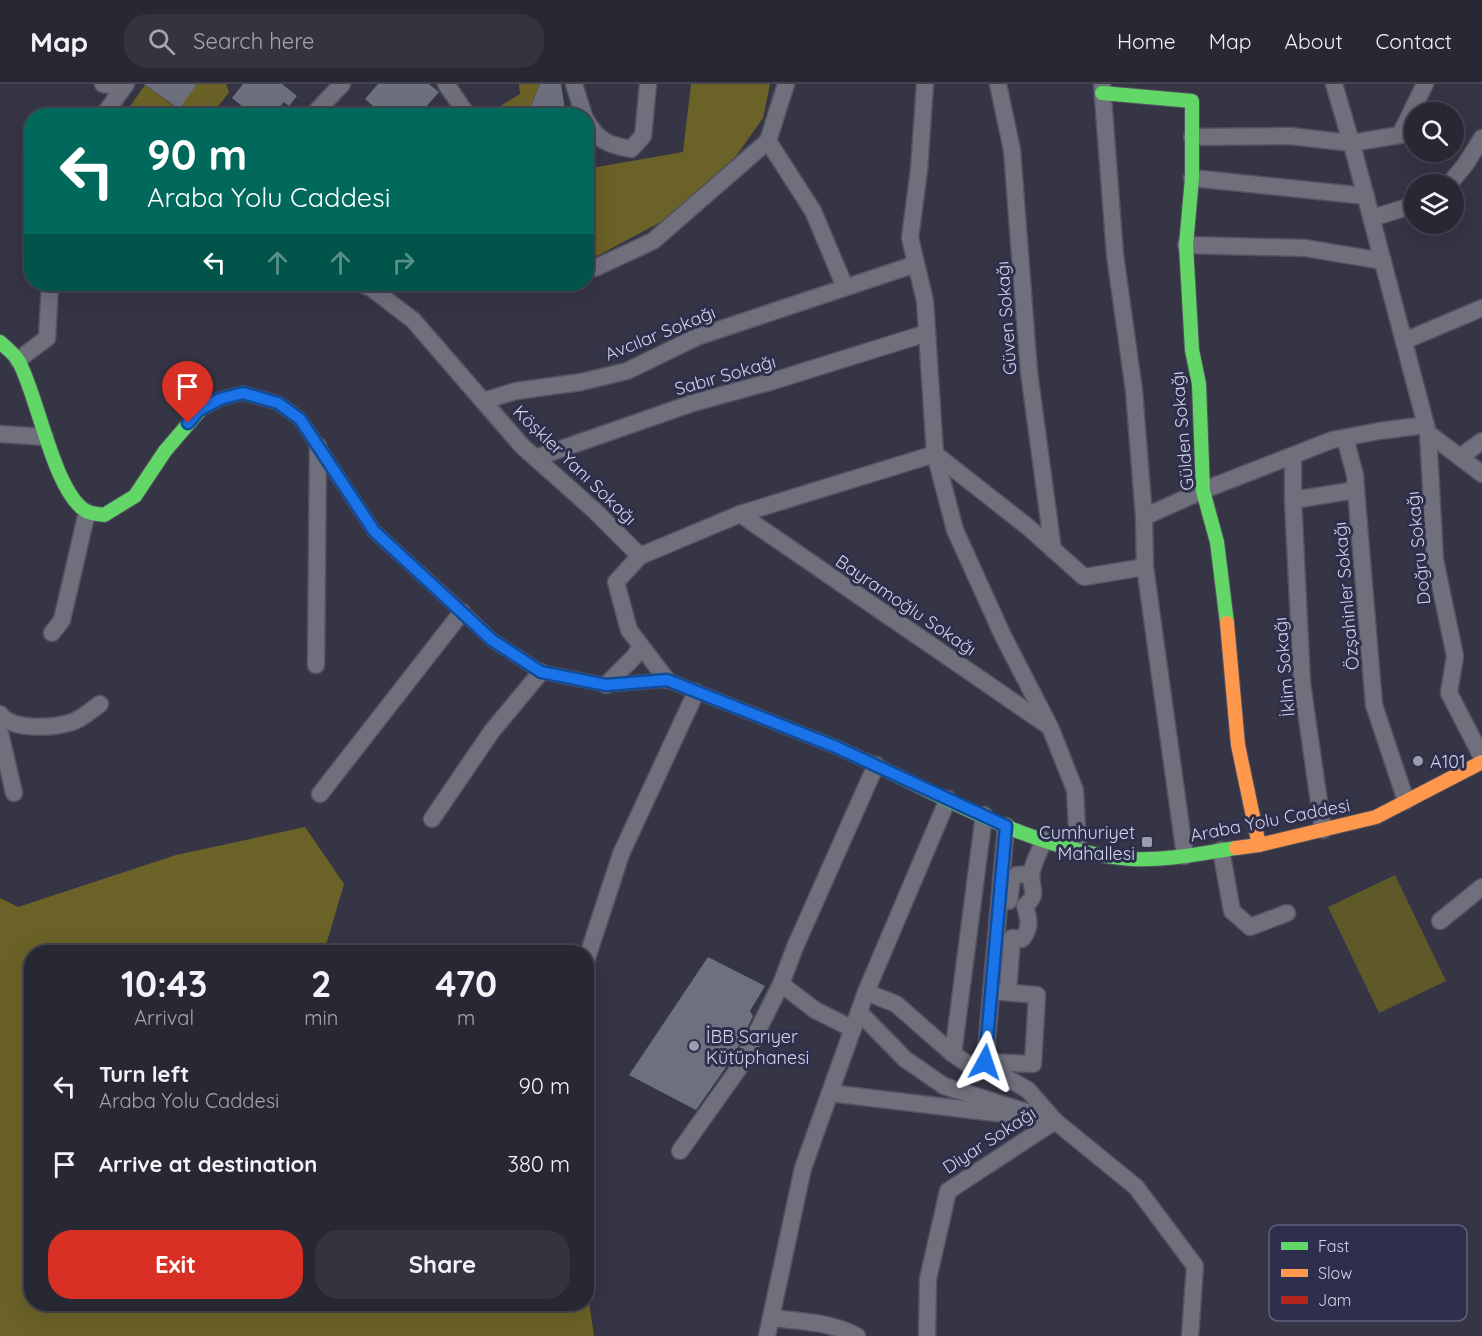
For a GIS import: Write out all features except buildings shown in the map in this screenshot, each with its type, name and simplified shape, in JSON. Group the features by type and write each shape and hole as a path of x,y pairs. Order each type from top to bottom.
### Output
{"street":[{"path":"103,84 124,86 109,108"},
{"path":"320,108 342,84"},
{"path":"446,84 462,108"},
{"path":"574,84 582,108"},
{"path":"594,133 611,145 631,149 643,136 648,84"},
{"path":"594,267 653,241 768,141 786,84"},
{"path":"925,84 919,170 910,238 925,301 935,454 955,530 1003,636 1050,727 1075,790 1078,850"},
{"name":"Güven Sokağı","path":"998,84 1012,150 1029,372 1053,550"},
{"name":"Doğru Sokağı","path":"1334,84 1372,218 1427,429 1435,560 1455,656 1449,693 1482,757"},
{"path":"1192,137 1290,136 1351,143 1400,135 1425,84"},
{"path":"1102,89 1115,255 1134,391 1144,517 1145,567 1185,856"},
{"name":"Gülden Sokağı","path":"1102,89 1192,101 1192,178 1186,245 1192,350 1199,384 1203,491 1217,542 1231,655 1238,745 1259,845"},
{"path":"1457,174 1482,138"},
{"path":"768,141 813,211 845,288"},
{"path":"1192,178 1366,196"},
{"path":"1372,218 1404,208"},
{"path":"1186,245 1305,248 1383,261"},
{"name":"Avcılar Sokağı","path":"483,401 516,391 581,382 627,371 697,337 916,264"},
{"path":"18,360 46,338 49,291"},
{"name":"Köşkler Yanı Sokağı","path":"375,291 413,320 522,446 595,511 640,556"},
{"path":"1404,341 1482,308"},
{"name":"Sabır Sokağı","path":"535,458 693,403 927,333"},
{"path":"0,342 18,360 35,400 45,437 71,497 87,512 62,620 52,633"},
{"name":"Araba Yolu Caddesi","path":"87,512 104,515 135,496 165,451 199,410 220,399 243,393 278,403 300,419 374,531 492,640 541,672 606,685 667,680 836,747 1006,826 1078,850 1132,859 1185,856 1259,845 1376,817 1482,762"},
{"path":"1144,517 1332,440 1345,438 1427,429 1482,474"},
{"path":"0,434 45,437"},
{"name":"Özşahinler Sokağı","path":"1345,438 1355,475 1374,705 1406,801"},
{"path":"1460,457 1482,441"},
{"path":"316,664 318,446"},
{"path":"935,454 978,487 1084,577 1145,567"},
{"path":"667,680 629,630 616,582 640,556 740,514 935,454"},
{"path":"1293,457 1293,500 1356,490"},
{"name":"İklim Sokağı","path":"1293,500 1302,683 1323,830"},
{"name":"Bayramoğlu Sokağı","path":"740,514 1050,727"},
{"path":"320,794 462,612"},
{"path":"606,685 623,670 641,646"},
{"path":"432,819 492,731 541,672"},
{"path":"591,945 621,854 696,692"},
{"path":"14,793 1,724 34,728 73,722 100,704"},
{"path":"680,1151 739,1068 781,984 795,947 876,765"},
{"path":"767,1336 803,1168 866,992 948,799"},
{"path":"953,1054 984,816"},
{"path":"991,991 1037,995 1033,1064 985,1062 991,991 1006,826"},
{"path":"1017,906 1033,899 1031,874 1044,840"},
{"path":"1221,850 1232,911 1250,927 1287,914"},
{"path":"1008,992 1012,938 1022,939 1027,932 1029,920 1017,906 1012,879 1017,875 1031,874"},
{"path":"1440,921 1482,887"},
{"path":"781,984 815,1010 853,1029"},
{"path":"866,992 896,1004 953,1054 975,1069 998,1073 1028,1090 1055,1121 1136,1187 1195,1266 1190,1336"},
{"path":"859,1012 905,1059 944,1086 1055,1121"},
{"path":"830,1093 1055,1121"},
{"name":"Diyar Sokağı","path":"927,1336 928,1279 948,1191 1055,1121"},
{"path":"771,1318 816,1323 846,1330 857,1336"}],"shaded area":[{"path":"197,84 226,84 229,92 217,108 179,108"},
{"path":"519,84 540,84 530,108 497,108 520,94"},
{"path":"691,84 770,84 763,118 736,156 672,216 597,256 594,252 594,168 683,152"},
{"path":"145,85 177,108 129,108"},
{"path":"305,827 344,884 326,945 24,945 24,1311 590,1311 594,1336 0,1336 0,898 18,907 176,855"},
{"path":"1395,875 1446,981 1379,1013 1328,907"}],"traffic: fast":[{"path":"1102,93 1192,101 1192,178 1186,245 1192,350 1199,384 1203,491 1217,542 1227,623"},
{"path":"0,342 19,362 65,485 75,501 90,513 104,515 135,496 165,451 201,409"},
{"path":"871,763 997,823 1064,847 1098,855 1158,859 1236,848"}],"traffic: slow":[{"path":"472,621 492,640 541,672 606,685 667,680 871,763"},
{"path":"1227,623 1238,745 1259,845"},
{"path":"1236,848 1259,845 1376,817 1482,762"}],"traffic: jam":[{"path":"201,409 220,399 243,393 278,403 300,419 374,531 472,621"}],"place":[{"name":"A101","path":"1418,761"},
{"name":"Cumhuriyet Mahallesi","path":"1147,842"},
{"name":"İBB Sarıyer Kütüphanesi","path":"694,1046"}],"route":[{"path":"188,423 199,410 220,399 243,393 278,403 300,419 374,531 492,640 541,672 606,685 667,680 836,747 1006,826 985,1062"}]}
